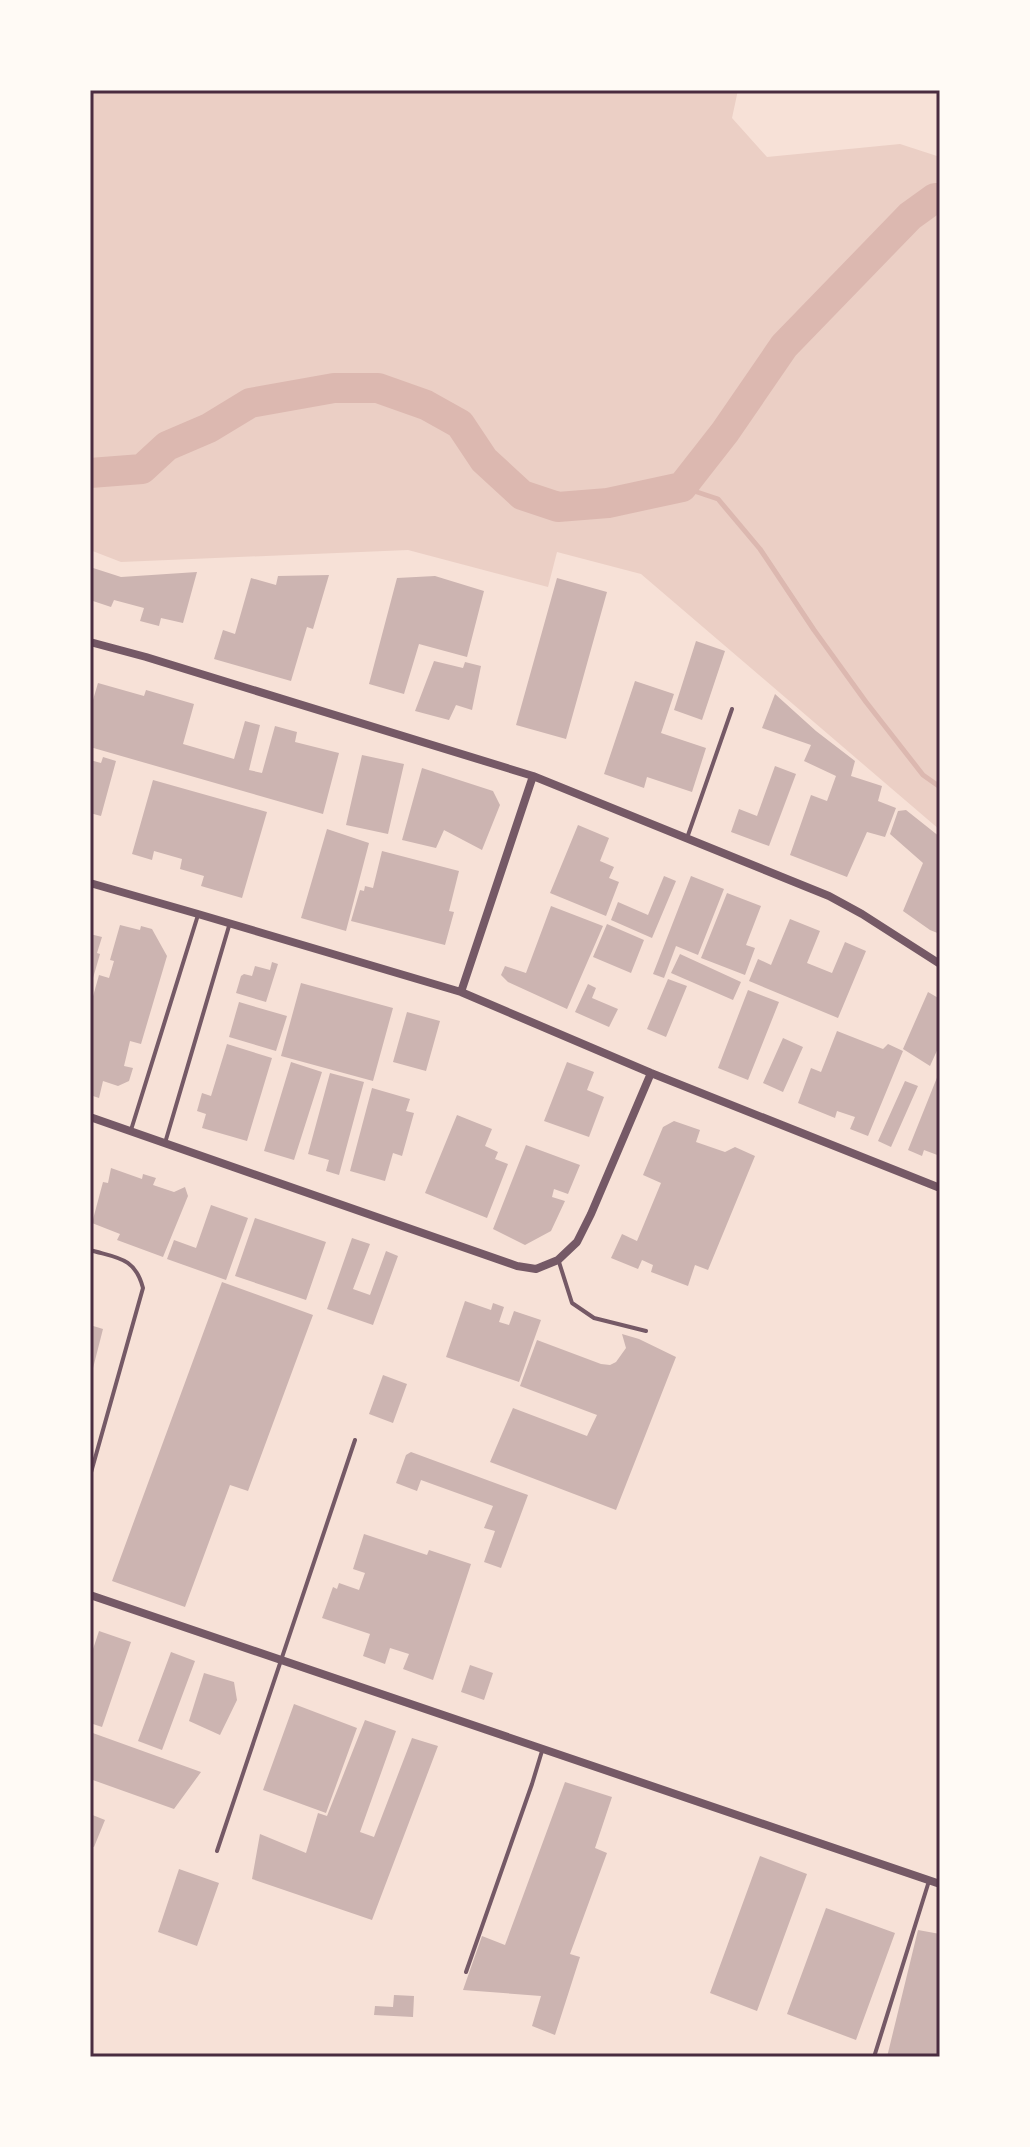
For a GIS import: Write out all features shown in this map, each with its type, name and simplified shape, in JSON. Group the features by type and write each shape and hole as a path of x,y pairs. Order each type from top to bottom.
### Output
{"street":[{"path":"90,642 533,776 829,896 940,964"},
{"path":"461,992 533,776"},
{"path":"90,883 461,992 651,1073 940,1188"},
{"path":"90,1117 517,1266 536,1269 558,1260 577,1242 651,1073"},
{"path":"90,1595 940,1884"}],"lane":[{"path":"687,838 732,709"},
{"path":"131,1130 198,914"},
{"path":"165,1143 230,923"},
{"path":"90,1250 133,1266 140,1274 143,1288 90,1476"},
{"path":"558,1260 572,1303 594,1318 646,1331"},
{"path":"217,1851 355,1440"},
{"path":"466,1972 542,1750"},
{"path":"874,2057 929,1881"}],"shaded area":[{"path":"90,90 738,90 732,118 767,157 900,144 940,157 940,830 641,574 557,552 548,587 408,550 121,562 90,550"}],"building":[{"path":"90,567 121,577 197,572 183,623 161,618 159,626 140,621 144,608 114,600 111,607 90,600"},
{"path":"329,575 313,629 307,627 291,681 214,659 223,630 235,634 251,578 276,585 278,576"},
{"path":"435,576 484,591 467,657 419,644 404,694 369,684 397,578"},
{"path":"557,578 607,592 566,739 516,725"},
{"path":"696,641 725,651 702,720 674,710"},
{"path":"434,661 463,668 465,662 481,666 472,710 456,705 449,720 415,711"},
{"path":"635,681 674,694 661,733 706,748 692,792 647,777 644,788 604,774"},
{"path":"98,683 144,696 146,690 194,704 183,744 234,759 245,721 260,725 249,770 262,773 275,726 297,732 295,742 339,753 323,814 90,747 90,710"},
{"path":"775,694 855,761 851,776 882,786 878,801 896,808 885,837 867,832 847,877 790,855 811,795 827,801 836,776 804,761 811,745 762,728"},
{"path":"362,755 404,764 388,834 346,825"},
{"path":"103,757 116,761 101,816 90,813 90,760 101,763"},
{"path":"775,766 796,774 769,846 731,832 739,809 757,816"},
{"path":"422,768 493,791 500,805 482,850 444,830 436,848 402,840"},
{"path":"153,780 267,812 242,898 201,886 204,876 180,869 182,859 154,851 152,860 132,854"},
{"path":"906,810 940,837 940,934 903,911 923,863 890,834 898,811"},
{"path":"578,825 609,838 600,861 614,867 609,878 619,882 606,916 550,893"},
{"path":"327,829 369,843 346,931 301,918"},
{"path":"382,851 459,871 449,911 454,912 445,945 351,921 360,890 364,891 365,886 373,888"},
{"path":"664,876 676,881 652,938 611,920 618,902 648,915"},
{"path":"691,876 724,889 698,955 676,946 664,978 653,974"},
{"path":"727,893 761,906 746,945 755,948 745,975 701,958"},
{"path":"551,906 603,926 567,1009 508,982 501,975 505,966 526,973"},
{"path":"790,919 820,931 807,963 832,973 845,942 866,951 838,1018 749,981 758,959 771,965"},
{"path":"607,924 644,940 631,973 593,957"},
{"path":"120,925 140,930 141,926 152,929 167,956 141,1044 130,1041 124,1066 133,1068 129,1081 118,1086 103,1081 99,1098 90,1095 90,1007 99,975 109,978 114,961 110,960"},
{"path":"90,934 102,937 91,985"},
{"path":"680,954 741,982 733,1000 671,973"},
{"path":"272,962 278,964 266,1002 236,993 241,976 252,976 255,966 270,970"},
{"path":"668,979 687,986 666,1037 647,1029"},
{"path":"301,983 393,1008 373,1081 281,1056"},
{"path":"588,984 596,988 592,998 618,1009 609,1027 575,1012"},
{"path":"748,990 779,1002 748,1080 718,1068"},
{"path":"928,992 940,999 940,1044 930,1066 903,1049"},
{"path":"239,1002 287,1016 276,1051 229,1037"},
{"path":"407,1012 440,1021 426,1071 393,1062"},
{"path":"837,1031 883,1049 888,1044 903,1051 868,1136 850,1129 855,1117 837,1111 835,1118 798,1103 811,1068 821,1072"},
{"path":"783,1038 803,1047 783,1092 763,1083"},
{"path":"227,1044 272,1058 247,1141 202,1128 206,1114 197,1111 202,1093 211,1096"},
{"path":"291,1062 322,1072 294,1160 264,1151"},
{"path":"567,1062 594,1072 587,1090 604,1097 589,1137 544,1121"},
{"path":"940,1070 940,1156 924,1150 922,1156 908,1150"},
{"path":"330,1073 364,1082 339,1175 326,1171 329,1160 308,1154"},
{"path":"905,1081 918,1086 891,1147 878,1141"},
{"path":"372,1088 410,1099 406,1111 414,1113 402,1156 393,1153 385,1181 350,1171"},
{"path":"457,1115 492,1129 485,1146 498,1152 495,1159 508,1164 487,1218 425,1193"},
{"path":"674,1121 700,1130 696,1142 725,1152 735,1147 755,1156 708,1270 695,1265 688,1286 651,1272 653,1265 642,1260 638,1269 611,1258 622,1234 637,1241 661,1183 643,1175 663,1127"},
{"path":"526,1145 580,1165 568,1194 554,1189 552,1197 565,1201 551,1231 525,1245 493,1229"},
{"path":"111,1168 142,1179 143,1174 156,1178 153,1185 174,1192 185,1187 188,1196 163,1257 117,1240 120,1234 92,1223 103,1182 108,1183"},
{"path":"211,1205 248,1218 226,1280 167,1259 174,1240 196,1248"},
{"path":"255,1218 326,1242 306,1300 235,1276"},
{"path":"352,1238 370,1244 353,1289 370,1295 386,1251 398,1256 373,1325 327,1309"},
{"path":"222,1282 313,1315 248,1491 230,1485 185,1607 112,1581"},
{"path":"465,1301 491,1310 493,1303 504,1307 499,1322 509,1325 514,1311 541,1320 519,1382 446,1357"},
{"path":"90,1325 103,1329 91,1376 90,1376"},
{"path":"622,1334 676,1357 616,1510 490,1462 513,1408 587,1436 597,1415 520,1386 537,1340 610,1365 626,1348"},
{"path":"383,1375 407,1384 393,1423 369,1414"},
{"path":"411,1452 528,1495 501,1568 484,1562 495,1531 484,1528 493,1506 421,1480 417,1491 396,1483 406,1455"},
{"path":"364,1534 427,1555 429,1550 471,1564 433,1680 403,1669 409,1654 390,1648 385,1664 363,1656 370,1634 322,1618 333,1587 337,1589 339,1583 359,1590 365,1573 353,1569"},
{"path":"99,1631 131,1642 102,1727 90,1723 90,1658"},
{"path":"171,1652 195,1661 162,1750 138,1741"},
{"path":"470,1665 493,1673 484,1700 461,1692"},
{"path":"204,1673 234,1682 237,1700 220,1735 189,1721"},
{"path":"294,1704 357,1728 326,1813 263,1790"},
{"path":"365,1720 396,1731 360,1832 374,1837 412,1738 438,1746 372,1920 252,1879 260,1834 306,1853 318,1813 327,1816"},
{"path":"90,1732 201,1772 174,1809 90,1779"},
{"path":"565,1782 612,1797 595,1848 607,1853 570,1954 580,1957 555,2035 532,2026 541,1996 463,1990 482,1936 505,1945"},
{"path":"90,1814 105,1820 94,1847 90,1846"},
{"path":"760,1856 807,1874 757,2011 710,1993"},
{"path":"179,1869 219,1883 197,1946 158,1932"},
{"path":"826,1908 895,1933 856,2040 787,2014"},
{"path":"918,1930 940,1934 940,2057 887,2057"},
{"path":"394,1995 414,1996 413,2017 374,2015 375,2006 393,2007"}],"waterway":[{"path":"90,473 142,469 167,446 209,428 250,403 334,388 378,388 426,405 460,424 484,460 522,495 558,507 608,503 682,487 725,432 784,346 910,216 935,198 940,198"},
{"path":"682,487 718,499 760,549 866,702 923,775 940,787"}]}
